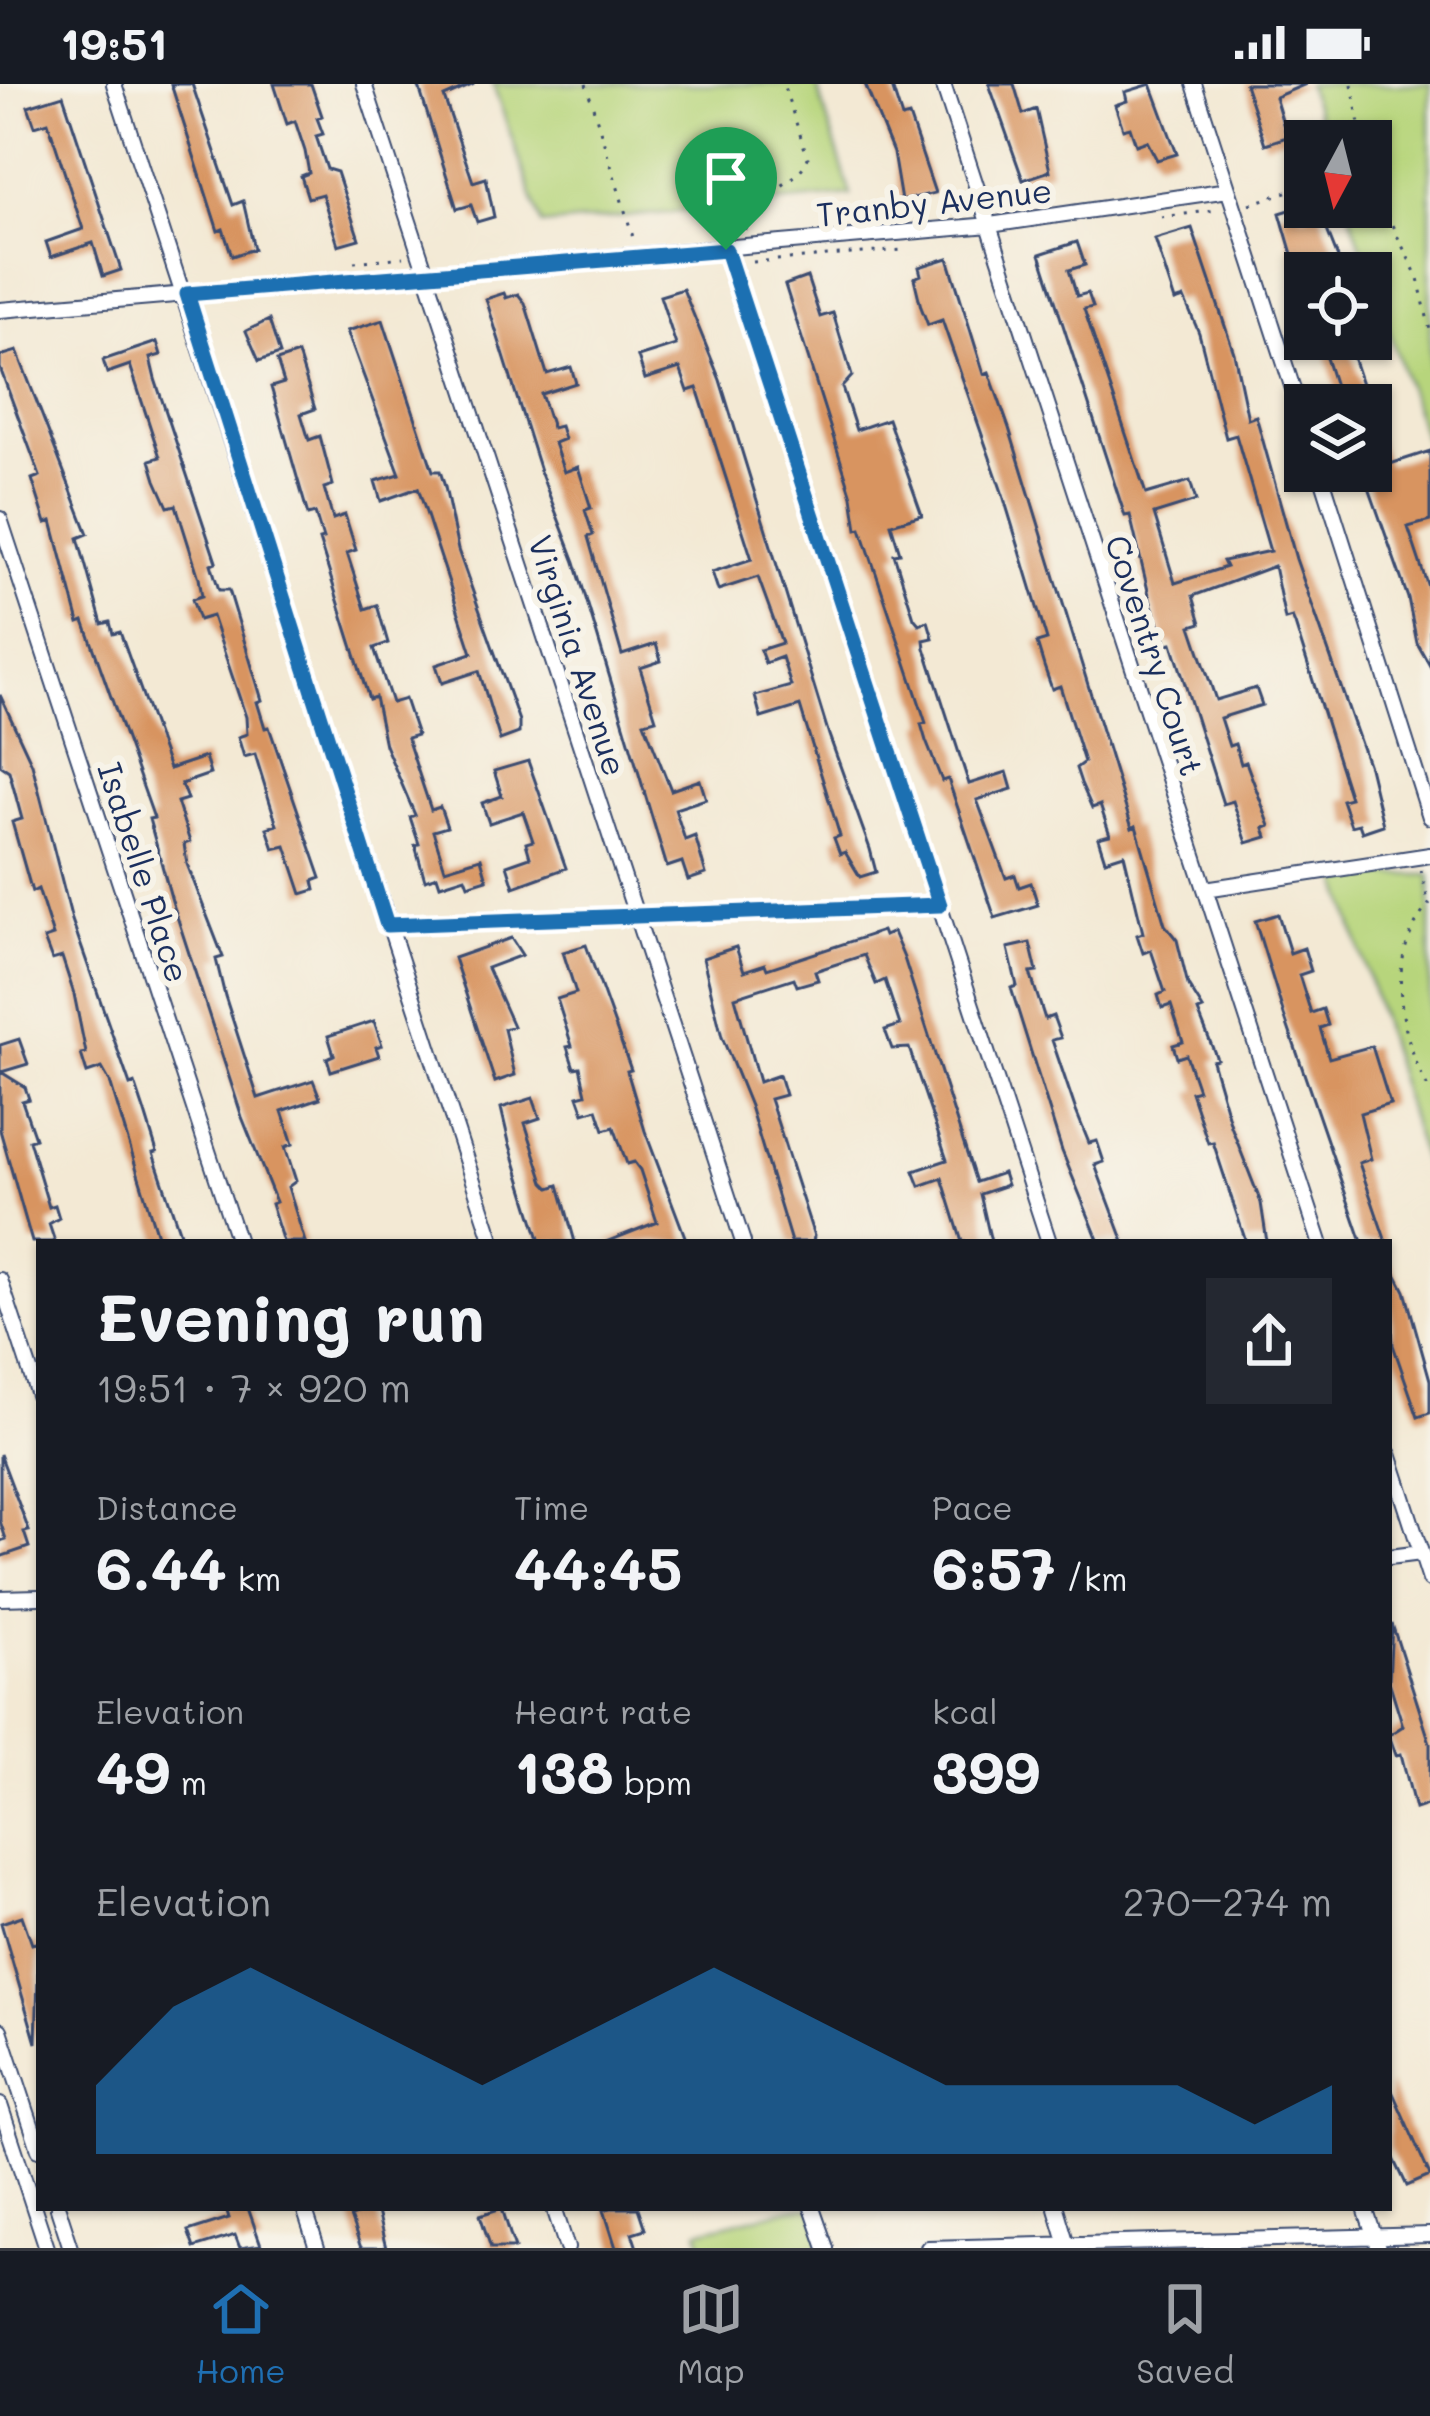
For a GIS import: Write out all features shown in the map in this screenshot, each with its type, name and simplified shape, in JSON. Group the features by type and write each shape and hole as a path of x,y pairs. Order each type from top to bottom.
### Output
{"street":[{"path":"114,84 187,294 492,1239"},
{"name":"Virginia Avenue","path":"364,84 742,1239"},
{"name":"Coventry Court","path":"943,84 1319,1239"},
{"path":"1194,84 1291,384"},
{"name":"Tranby Avenue","path":"0,310 989,225 1228,190"},
{"path":"726,250 1048,1239"},
{"path":"1327,492 1430,817"},
{"name":"Isabelle Place","path":"0,519 237,1239"},
{"path":"1204,889 1430,855"},
{"path":"387,925 940,905"},
{"path":"0,1280 36,1389"},
{"path":"1392,1463 1430,1580"},
{"path":"1392,1556 1421,1553"},
{"path":"0,1598 36,1597"},
{"path":"0,2030 36,2140"},
{"path":"0,2105 46,2248"},
{"path":"59,2211 71,2248"},
{"path":"305,2211 317,2248"},
{"path":"555,2211 567,2248"},
{"path":"813,2211 826,2248"},
{"path":"1057,2211 1068,2246"},
{"path":"1366,2211 1376,2242"},
{"path":"928,2248 1376,2242 1430,2235"}],"path":[{"path":"586,84 633,239"},
{"path":"750,236 748,218 760,201 803,169 808,158 783,84"},
{"path":"1352,84 1359,120"},
{"path":"1248,205 1284,193"},
{"path":"1392,225 1418,278 1430,330"},
{"path":"753,265 909,249"},
{"path":"1422,872 1429,903 1405,941 1400,978 1410,1054 1430,1092"}],"green space":[{"path":"493,84 816,84 851,195 542,225"},
{"path":"1307,84 1430,84 1430,454 1392,340 1392,252 1363,252 1355,228 1392,228 1392,120 1319,120"},
{"path":"1338,874 1430,875 1430,1182 1342,890"},
{"path":"780,2211 813,2211 826,2248 704,2248 698,2231"}],"building":[{"path":"171,84 192,84 233,205 243,201 254,249 232,256 223,229 218,231"},
{"path":"274,84 311,84 322,116 317,118 323,134 316,136 327,169 337,172 359,239 338,245 322,194 308,198 301,176 309,173 305,151 295,121 287,124"},
{"path":"418,84 474,84 444,97 473,182 486,178 494,217 477,222 471,205 457,209"},
{"path":"865,84 891,84 902,118 909,116 935,193 901,201 893,153"},
{"path":"989,84 1014,84 1023,114 1036,109 1050,171 1023,180"},
{"path":"1151,84 1177,154 1157,160 1147,141 1136,145 1130,127 1123,129 1115,105 1127,101 1125,92"},
{"path":"1245,84 1306,84 1275,97 1284,138 1265,144"},
{"path":"63,95 121,270 103,276 93,243 51,257 46,242 83,229 48,122 35,126 28,106"},
{"path":"1192,228 1234,353 1248,419 1256,416 1296,559 1369,767 1383,825 1362,832 1359,824 1351,826 1342,800 1350,798 1295,624 1292,617 1285,619 1274,566 1193,596 1201,623 1191,626 1216,700 1256,688 1262,705 1220,718 1229,746 1235,744 1241,764 1246,762 1270,826 1264,828 1267,837 1247,843 1233,801 1223,804 1172,643 1167,644 1151,603 1130,515 1125,516 1040,254 1077,242 1085,265 1069,270 1077,296 1088,293 1093,307 1084,309 1146,494 1190,481 1196,501 1154,514 1175,583 1226,567 1223,561 1270,551 1236,435 1226,438 1199,333 1184,298 1175,301 1155,239"},
{"path":"1284,228 1326,228 1336,252 1291,252"},
{"path":"948,258 984,374 989,372 1132,828 1136,826 1165,925 1177,940 1188,985 1203,1009 1198,1011 1217,1059 1212,1061 1231,1126 1261,1203 1267,1239 1245,1239 1213,1142 1208,1143 1191,1092 1198,1090 1186,1055 1177,1058 1173,1045 1183,1042 1171,1005 1162,1008 1158,995 1165,992 1151,950 1143,953 1137,935 1143,933 1124,854 1105,860 1098,838 1110,835 1100,805 1092,808 1081,783 1076,768 1084,762 1060,686 1052,689 1037,643 1047,640 1003,495 942,320 928,325 921,307 914,278 921,275 919,267"},
{"path":"807,277 820,317 833,313 852,376 842,387 856,430 888,419 922,515 891,524 900,553 894,554 914,618 919,624 928,621 933,638 924,640 925,648 969,784 1007,772 1012,789 977,800 1006,878 1015,875 1019,887 1031,883 1038,905 995,918 948,779 942,781 926,741 921,724 926,723 861,528 857,529 852,496 785,285"},
{"path":"683,289 720,380 876,872 860,877 845,852 840,854 834,838 840,836 800,706 761,718 755,696 791,686 782,657 765,663 760,650 782,643 758,577 718,590 712,572 752,559 697,388 688,391 680,368 645,379 638,357 676,345 660,296"},
{"path":"504,293 506,298 518,294 525,303 547,374 571,367 576,383 541,394 552,428 560,426 564,439 554,443 564,472 578,467 591,508 585,510 593,535 588,537 622,655 656,644 661,661 640,668 656,719 644,722 671,790 700,780 706,799 675,809 685,840 695,836 706,874 688,880 682,862 667,867 575,562 540,471 486,299"},
{"path":"269,320 280,354 259,361 246,331"},
{"path":"383,320 433,471 440,471 458,550 519,721 519,733 500,740 479,671 442,683 436,665 472,653 418,488 381,501 375,481 400,474 347,331"},
{"path":"157,342 161,355 150,358 155,379 216,562 211,564 219,590 229,590 262,700 257,702 265,728 269,727 321,878 313,881 315,890 302,894 286,846 274,849 267,828 277,825 255,754 244,757 238,737 247,734 246,717 212,616 199,620 192,599 202,596 199,578 176,505 168,507 156,480 150,460 160,457 130,365 107,373 103,360"},
{"path":"17,351 88,534 78,538 102,624 110,622 113,634 120,632 169,769 205,757 210,774 181,784 187,799 177,802 190,842 184,844 187,864 223,957 216,959 225,996 258,1098 313,1080 320,1098 282,1111 293,1144 285,1147 296,1181 288,1187 304,1239 282,1239 271,1204 276,1202 242,1117 172,901 149,819 154,818 84,621 79,623 52,521 46,523 32,479 40,476 0,368 0,356"},
{"path":"298,354 315,409 301,414 309,440 320,436 333,485 324,488 333,519 345,515 356,550 347,553 365,609 377,605 388,643 374,648 392,703 405,699 417,735 407,738 431,810 440,807 447,827 433,831 445,869 481,858 487,879 468,885 465,877 440,885 437,876 425,880 410,817 415,815 385,745 375,697 369,699 319,540 323,539 315,513 308,515 271,387 284,383 277,361"},
{"path":"1327,360 1354,360 1362,384 1334,384"},
{"path":"1430,451 1430,521 1408,527 1430,593 1430,666 1417,643 1408,598 1370,492 1392,492 1392,463"},
{"path":"0,695 32,764 72,920 130,1085 135,1083 182,1239 158,1239 110,1082 102,1068 87,1073 74,994 62,957 52,960 44,939 53,936 38,889 32,892 12,822 22,819 9,771 0,765"},
{"path":"528,761 566,868 514,887 507,865 530,857 526,843 533,841 523,812 489,823 482,803 502,796 494,771"},
{"path":"1278,914 1290,953 1304,948 1311,971 1299,975 1311,1013 1323,1009 1328,1025 1320,1028 1329,1058 1372,1046 1390,1104 1360,1113 1371,1159 1359,1163 1385,1239 1361,1239 1255,921"},
{"path":"882,931 884,936 893,932 976,1182 1003,1173 1007,1185 980,1194 990,1239 961,1239 942,1178 920,1186 914,1171 947,1160 909,1048 892,1049 885,1030 900,1025 885,980 876,984 864,955 815,971 818,980 797,986 794,978 735,997 759,1082 779,1075 785,1095 770,1099 814,1236 790,1239 750,1106 722,1037 703,958 736,947 744,971 765,964 767,969"},
{"path":"511,938 522,955 487,968 513,1026 504,1029 515,1075 495,1082 454,958"},
{"path":"1030,943 1037,972 1030,973 1045,1019 1053,1016 1061,1038 1052,1040 1076,1111 1089,1143 1097,1141 1104,1162 1095,1165 1123,1239 1098,1239 1062,1151 1011,988 1017,986 1008,948"},
{"path":"586,945 631,1070 627,1071 645,1131 686,1239 614,1239 657,1222 640,1170 634,1162 627,1164 614,1127 604,1130 597,1109 584,1113 578,1096 586,1094 580,1067 574,1068 567,1047 572,1046 557,999 576,993 563,952"},
{"path":"374,1021 382,1045 376,1047 379,1056 331,1071 327,1058 334,1055 328,1036"},
{"path":"19,1039 28,1064 1,1072 25,1087 29,1099 22,1101 35,1138 29,1140 49,1207 55,1205 59,1218 49,1224 54,1239 32,1242 0,1130 0,1045"},
{"path":"533,1098 540,1118 525,1123 544,1182 550,1188 559,1185 574,1239 539,1239 501,1108"},
{"path":"1392,1266 1405,1291 1430,1380 1430,1413 1418,1417 1393,1345"},
{"path":"0,1454 29,1531 24,1532 29,1547 0,1557 0,1541 6,1539 0,1521"},
{"path":"1392,1624 1430,1743 1430,1804 1415,1809 1401,1754 1396,1755 1392,1744 1392,1733 1403,1726 1392,1691"},
{"path":"22,1916 32,1944 36,1943 36,2043 1,1923"},
{"path":"1392,2091 1430,2176 1407,2186 1392,2154"},
{"path":"227,2211 249,2211 261,2245 240,2248 235,2235 194,2248 188,2231 229,2218"},
{"path":"354,2211 377,2211 386,2248 361,2248 350,2217 356,2215"},
{"path":"503,2211 515,2248 491,2248 480,2215"},
{"path":"604,2211 639,2211 645,2229 632,2233 637,2248 616,2248"}],"route":[{"path":"726,250 940,905 387,925 187,294 726,250"}]}
